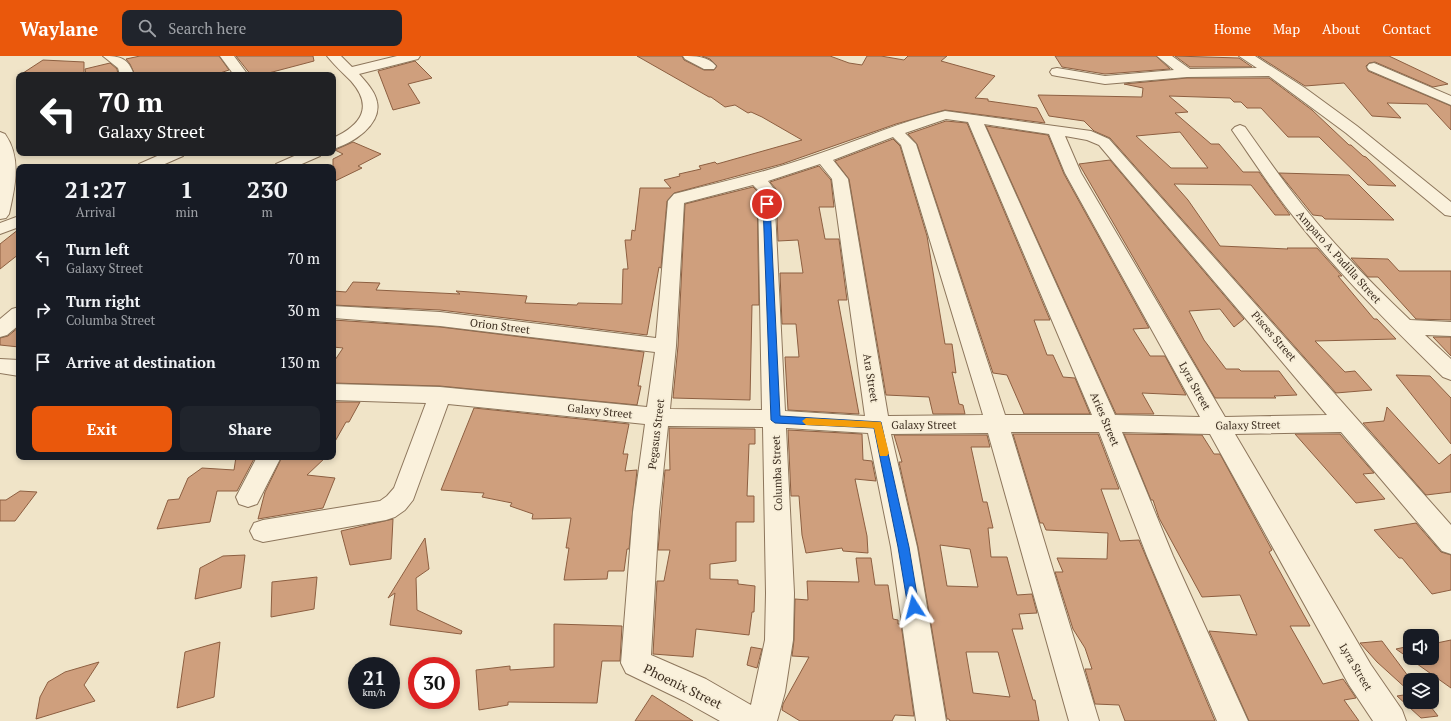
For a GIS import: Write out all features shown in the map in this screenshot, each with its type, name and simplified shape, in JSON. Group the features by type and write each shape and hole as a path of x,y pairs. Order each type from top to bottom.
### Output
{"street":[{"path":"110,56 124,66 126,72"},
{"path":"228,58 245,56"},
{"path":"334,56 368,96 370,105 369,113 359,130 336,142"},
{"path":"349,72 413,56"},
{"path":"690,56 709,66"},
{"path":"1164,56 1187,73"},
{"path":"1246,56 1274,72 1323,106 1451,211"},
{"path":"228,58 239,72"},
{"path":"1374,67 1451,100"},
{"path":"1057,72 1105,80 1187,73 1274,72"},
{"path":"757,179 823,158 895,131 945,115 1055,130"},
{"name":"Aries Street","path":"974,118 1107,423 1160,556 1233,721"},
{"name":"Pisces Street","path":"1055,130 1091,136 1104,142 1348,422 1451,543"},
{"name":"Lyra Street","path":"1055,130 1073,173 1360,675 1391,721"},
{"name":"Amparo A. Padilla Street","path":"1240,130 1281,189 1318,236 1404,327 1451,372"},
{"path":"895,131 908,144 997,425 1084,721"},
{"path":"0,137 7,153 9,176 0,214"},
{"path":"289,164 307,156"},
{"path":"149,164 159,157"},
{"name":"Ara Street","path":"823,158 838,174 840,180 878,425 904,547 931,721"},
{"name":"Pegasus Street","path":"636,663 646,512 666,346 675,204 680,198 757,179"},
{"name":"Columba Street","path":"757,179 766,189 780,593 779,640 770,692 762,721"},
{"path":"0,229 16,222"},
{"name":"Orion Street","path":"336,312 440,319 666,346"},
{"path":"0,329 16,316"},
{"path":"1404,327 1451,329"},
{"path":"0,366 16,368"},
{"name":"Galaxy Street","path":"336,392 440,395 658,417 775,420 878,425 1107,423 1217,426 1348,422"},
{"path":"263,531 386,510 396,503 404,493 409,481 440,395"},
{"path":"248,497 267,460"},
{"name":"Phoenix Street","path":"636,663 695,690 750,721"}],"building":[{"path":"140,56 219,56 229,70 223,72 134,72 126,59"},
{"path":"236,56 313,56 314,61 272,72 249,72"},
{"path":"637,56 682,56 684,60 704,70 714,70 717,66 710,59 702,56 830,56 849,63 862,65 867,56 881,56 904,60 908,56 947,56 941,61 995,76 975,98 1037,108 1045,123 945,110 896,124 782,164 674,193 667,201 661,268 659,267 647,335 440,310 336,305 336,291 346,292 353,282 380,283 376,290 460,294 456,291 527,296 525,303 577,305 578,303 622,304 623,269 628,269 625,240 631,240 632,230 635,231 640,188 671,188 664,180 680,176 679,174 701,169 699,166 715,162 717,164 802,140 762,117 751,112 748,113 735,105 725,107"},
{"path":"1055,56 1156,56 1170,69 1105,74 1062,67"},
{"path":"1175,56 1239,58 1252,67 1190,67"},
{"path":"1258,56 1389,56 1448,84 1433,87 1375,62 1369,63 1366,66 1368,71 1451,106 1451,130 1427,104 1387,103 1401,118 1372,116 1344,83 1305,86"},
{"path":"43,60 84,62 84,72 25,72"},
{"path":"415,61 432,78 408,84 420,103 393,110 378,71"},
{"path":"110,63 117,69 118,72 86,72 85,69"},
{"path":"1187,78 1269,78 1312,110 1349,145 1366,157 1396,186 1368,185 1319,137 1288,137 1261,108 1247,108 1241,102 1234,102 1230,98 1169,96 1188,112 1175,113 1211,144 1219,144 1243,172 1259,172 1290,215 1275,215 1251,185 1174,184 1188,200 1220,246 1288,249 1287,248 1317,248 1342,276 1338,276 1374,319 1377,319 1396,339 1315,341 1345,372 1355,371 1372,390 1336,393 1110,138 1094,131 1084,121 1049,116 1038,95 1142,97 1143,88 1124,84","holes":["1180,132 1208,168 1171,168 1136,136"]},
{"path":"946,121 967,123 1050,320 1034,320 1047,355 1053,355 1063,377 1075,378 1090,414 1024,414 1007,375 993,373 917,144 908,134"},
{"path":"986,126 1048,135 1064,174 1149,328 1133,329 1150,356 1165,356 1186,395 1142,393 1154,414 1116,414"},
{"path":"893,139 900,146 927,236 945,344 952,344 956,373 952,372 959,404 963,405 965,414 933,414 929,397 886,395 849,179 835,161"},
{"path":"353,142 381,154 358,166 362,168 336,181 336,164 333,164 333,159 343,154 336,150"},
{"path":"1110,160 1244,319 1234,327 1220,309 1189,311 1204,340 1226,369 1239,369 1241,371 1279,371 1297,395 1274,396 1276,398 1215,398 1079,164"},
{"path":"819,166 831,180 834,207 819,207 825,239 839,239 847,300 838,300 859,414 788,410 785,357 799,357 796,324 782,324 780,273 803,273 798,240 778,241 776,189 770,182"},
{"path":"1279,173 1349,175 1394,220 1325,219 1322,216 1313,215"},
{"path":"753,187 757,191 759,305 752,305 750,400 673,398 678,346 685,204"},
{"path":"16,231 16,256 0,269 0,244"},
{"path":"1351,258 1388,259 1399,271 1451,271 1451,320 1416,319 1378,277 1368,277"},
{"path":"336,320 440,327 644,352 638,386 641,386 637,405 440,386 336,383 336,358 343,348 336,347"},
{"path":"16,329 16,347 0,345 0,338 8,336"},
{"path":"1433,337 1451,337 1451,356"},
{"path":"1396,375 1430,376 1451,398 1451,444"},
{"path":"336,402 360,402 349,422 346,422 336,440"},
{"path":"1387,407 1439,464 1451,454 1451,492 1426,495 1363,423 1384,421"},
{"path":"474,408 629,424 623,454 628,454 625,471 637,470 629,549 627,549 624,571 608,571 607,579 564,580 569,548 566,548 571,518 532,519 533,514 510,506 512,503 482,497 484,493 441,490"},
{"path":"669,428 755,429 755,444 749,444 747,496 754,496 754,522 736,522 736,561 710,564 710,579 738,580 738,584 755,586 754,612 752,612 749,635 696,629 693,657 653,654 657,581 664,581 670,550 658,550 665,470 670,470"},
{"path":"788,430 862,434 863,460 872,461 876,481 855,479 867,536 868,553 843,551 842,548 806,553 802,535 799,496 791,496"},
{"path":"1013,434 1098,434 1119,489 1101,489 1120,541 1139,540 1215,721 1125,721 1119,705 1095,704 1085,669 1092,669 1085,648 1073,629 1055,572 1063,572 1057,558 1107,559 1108,533 1046,530 1043,523 1040,523"},
{"path":"1124,434 1202,435 1214,454 1220,454 1272,550 1269,552 1310,626 1290,626 1323,684 1343,679 1356,698 1344,700 1359,721 1249,721 1209,631 1257,635 1240,595 1202,597 1159,518 1153,500 1151,500"},
{"path":"1295,434 1340,434 1374,473 1363,474 1385,499 1356,503"},
{"path":"894,435 987,435 990,447 971,447 983,502 987,502 993,528 988,528 991,557 1007,557 1017,595 1032,594 1037,613 1019,614 1023,629 1012,629 1033,700 1035,700 1039,721 950,721 947,719 918,547 899,462 902,462","holes":["940,545 970,549 978,587 947,586","966,652 998,652 1010,697 973,693"]},
{"path":"236,460 253,460 237,491 217,491 210,522 157,529 168,500 179,499 188,478 202,468 234,470"},
{"path":"281,460 323,460 307,475 335,478 323,508 258,519 265,492"},
{"path":"20,491 37,492 15,521 0,521 0,500 6,500"},
{"path":"393,519 391,559 350,565 341,531"},
{"path":"1416,523 1441,552 1451,555 1451,590 1432,594 1402,558 1399,558 1374,530"},
{"path":"425,538 429,569 416,578 417,610 462,631 461,634 390,625 395,593 388,598"},
{"path":"245,555 241,588 195,599 200,568 223,556"},
{"path":"856,558 871,558 875,585 888,585 893,619 898,620 898,624 901,624 914,716 895,715 892,721 800,721 782,710 783,704 809,657 792,656 795,599 808,600 807,581 859,582"},
{"path":"317,577 314,609 271,617 272,582"},
{"path":"554,624 622,626 620,661 602,661 597,703 508,702 508,705 479,710 476,670 510,666 510,670 554,667"},
{"path":"1451,640 1451,688 1439,679 1439,673 1430,673 1419,665 1439,665 1439,643"},
{"path":"1382,641 1406,673 1403,673 1403,686 1377,662 1360,643"},
{"path":"220,642 214,697 177,708 185,652"},
{"path":"751,647 762,649 757,668 747,665"},
{"path":"1403,648 1403,654 1396,649"},
{"path":"99,662 84,685 95,701 36,719 40,697 48,682 65,672"},
{"path":"652,695 693,721 635,721"},
{"path":"1403,695 1403,702 1397,696"},
{"path":"1411,709 1432,709 1438,716 1421,718"}],"slow traffic":[{"path":"806,421 878,425 884,453"}],"route":[{"path":"767,204 775,420 878,425 904,547 914,607"}]}
